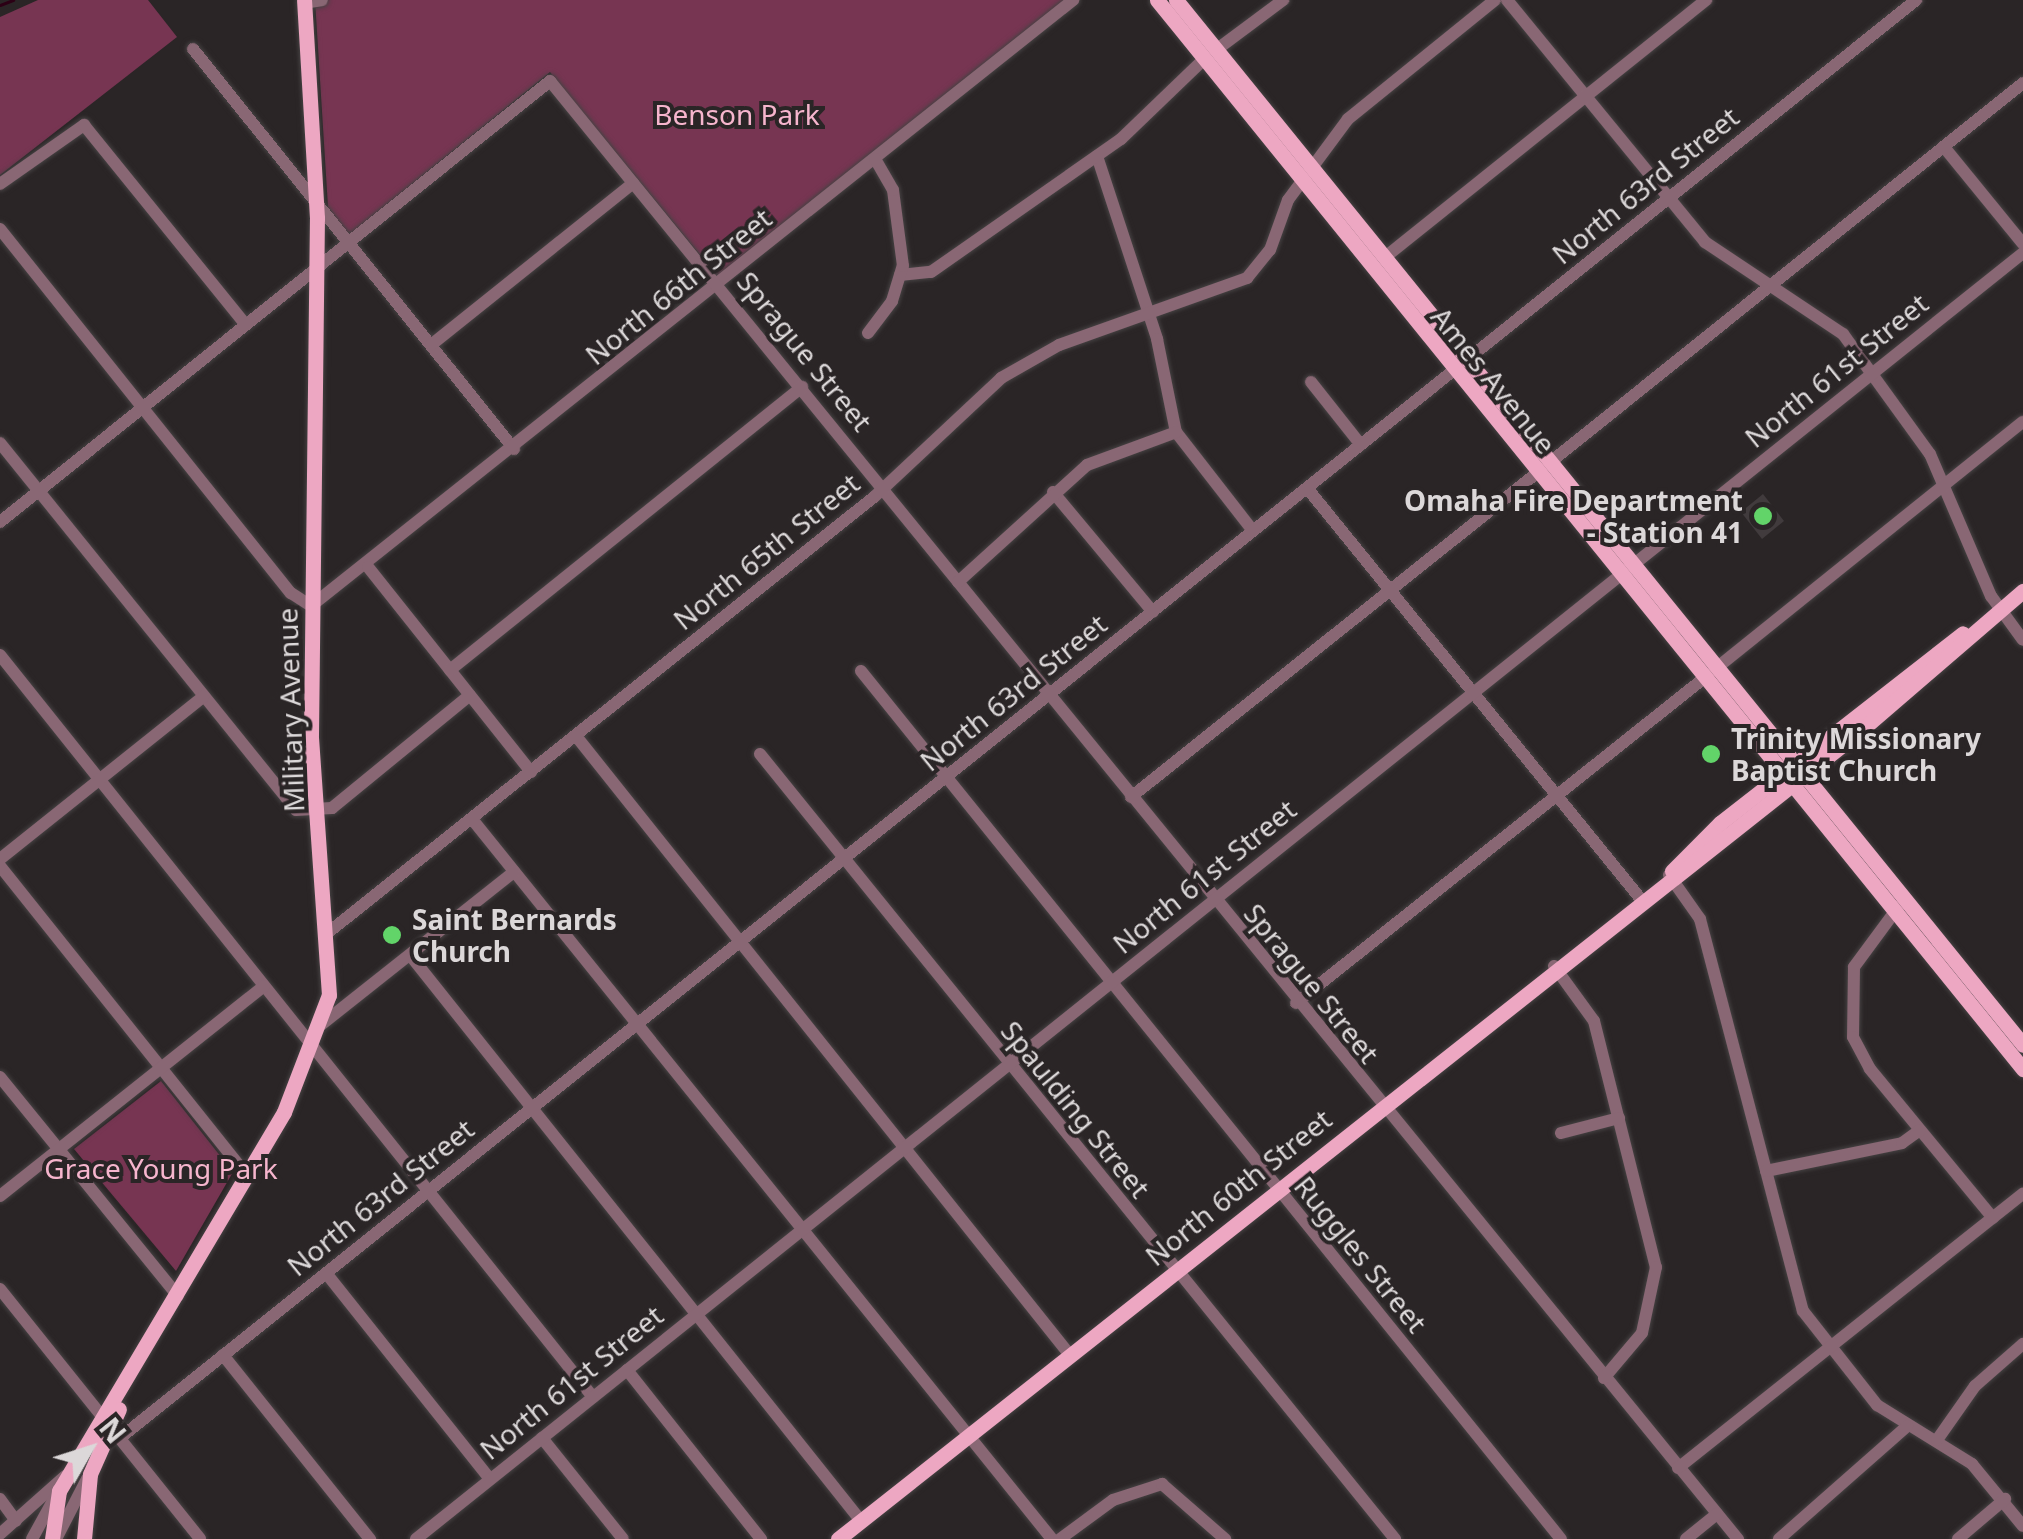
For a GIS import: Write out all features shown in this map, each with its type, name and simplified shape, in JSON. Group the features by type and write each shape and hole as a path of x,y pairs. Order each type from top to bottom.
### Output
{"main road":[{"name":"Ames Avenue","path":"1157,0 1210,54 1898,907 2023,1069"},
{"name":"Ames Avenue","path":"1176,0 1210,54"},
{"name":"Military Avenue","path":"90,1474 135,1370 247,1175 315,1048 322,1024 330,932 318,814 311,606 316,200 304,1"},
{"name":"Ames Avenue","path":"1308,175 1384,258 1460,366"},
{"name":"North 60th Street","path":"838,1539 2023,591"},
{"name":"Ames Avenue","path":"1898,907 2023,1045"},
{"name":"Military Avenue","path":"59,1491 69,1471 113,1423"},
{"path":"84,1539 90,1474"},
{"path":"54,1539 59,1491"}],"street":[{"path":"304,1 322,0"},
{"name":"North 66th Street","path":"311,606 368,566 1073,0"},
{"path":"900,275 931,272 1097,156 1210,54 1283,0"},
{"name":"North 65th Street","path":"330,932 883,489 1020,365 1247,278 1267,256 1285,205 1354,112 1495,0"},
{"path":"1507,0 1667,200 1716,252 1822,314 1873,372 1946,484 1999,610 2023,640"},
{"path":"1384,258 1706,0"},
{"name":"North 63rd Street","path":"113,1423 140,1421 1916,0"},
{"path":"193,49 514,449"},
{"name":"Sprague Street","path":"349,242 550,81 720,284 1379,1106 1738,1539"},
{"path":"1131,797 2023,83"},
{"path":"0,184 82,124 246,325"},
{"path":"1944,147 2023,244"},
{"path":"1097,156 1150,314 1176,432 1253,532"},
{"path":"868,333 900,275 892,190 875,159"},
{"path":"431,345 633,183"},
{"path":"0,229 291,593 311,606"},
{"path":"0,522 349,242"},
{"name":"North 61st Street","path":"416,1539 2023,253"},
{"path":"1311,382 1360,445"},
{"path":"450,670 802,388"},
{"path":"1296,1003 2023,422"},
{"path":"958,582 1053,492 1097,459 1176,432"},
{"path":"0,443 288,803 318,814 470,695"},
{"path":"1307,488 1640,898"},
{"path":"1053,492 1153,612"},
{"path":"368,566 532,772"},
{"path":"0,656 593,1396"},
{"name":"Ruggles Street","path":"861,671 1561,1539"},
{"path":"202,697 0,863 247,1175"},
{"path":"576,736 1069,1354"},
{"name":"Spaulding Street","path":"760,754 1395,1539"},
{"path":"472,819 1052,1539"},
{"path":"322,1024 514,872"},
{"path":"1670,874 1700,919 1803,1311 1877,1404 1907,1426 1937,1440 2005,1499 2023,1526"},
{"path":"1898,907 1861,950 1848,1008 1863,1059 1993,1218"},
{"path":"410,955 861,1520"},
{"path":"1554,966 1591,1014 1656,1280 1642,1332 1604,1378"},
{"path":"0,1196 264,986"},
{"path":"0,1077 178,1296"},
{"path":"1560,1133 1619,1118"},
{"path":"1766,1171 1902,1143 1920,1130"},
{"path":"1678,1468 2023,1194"},
{"path":"326,1272 490,1479"},
{"path":"0,1289 113,1423 200,1539"},
{"path":"1937,1440 1975,1386 2023,1344"},
{"path":"223,1355 370,1539"},
{"path":"627,1370 761,1539"},
{"path":"113,1423 140,1421"},
{"path":"1779,1539 1884,1454 1907,1426"},
{"path":"542,1438 622,1539"},
{"path":"0,1534 69,1471"},
{"name":"Military Avenue","path":"54,1539 90,1474"},
{"path":"1060,1539 1112,1500 1162,1484 1225,1539"},
{"name":"Military Avenue","path":"32,1539 59,1491"},
{"path":"0,1499 16,1522"},
{"path":"1958,1539 2005,1499"},
{"path":"1686,1539 1717,1514"}],"green space":[{"path":"38,0 148,0 177,37 0,175 0,17"},
{"name":"Benson Park","path":"315,0 1064,0 719,278 550,72 349,235 328,207"},
{"name":"Grace Young Park","path":"161,1081 233,1172 176,1271 74,1149"}],"building":[{"name":"Omaha Fire Department - Station 41","path":"1763,494 1784,521 1762,539 1741,512"}],"waterway":[{"path":"0,5 13,0"}],"place":[{"name":"Omaha Fire Department - Station 41","path":"1763,516"},
{"name":"Trinity Missionary Baptist Church","path":"1711,754"},
{"name":"Saint Bernards Church","path":"392,935"}]}
